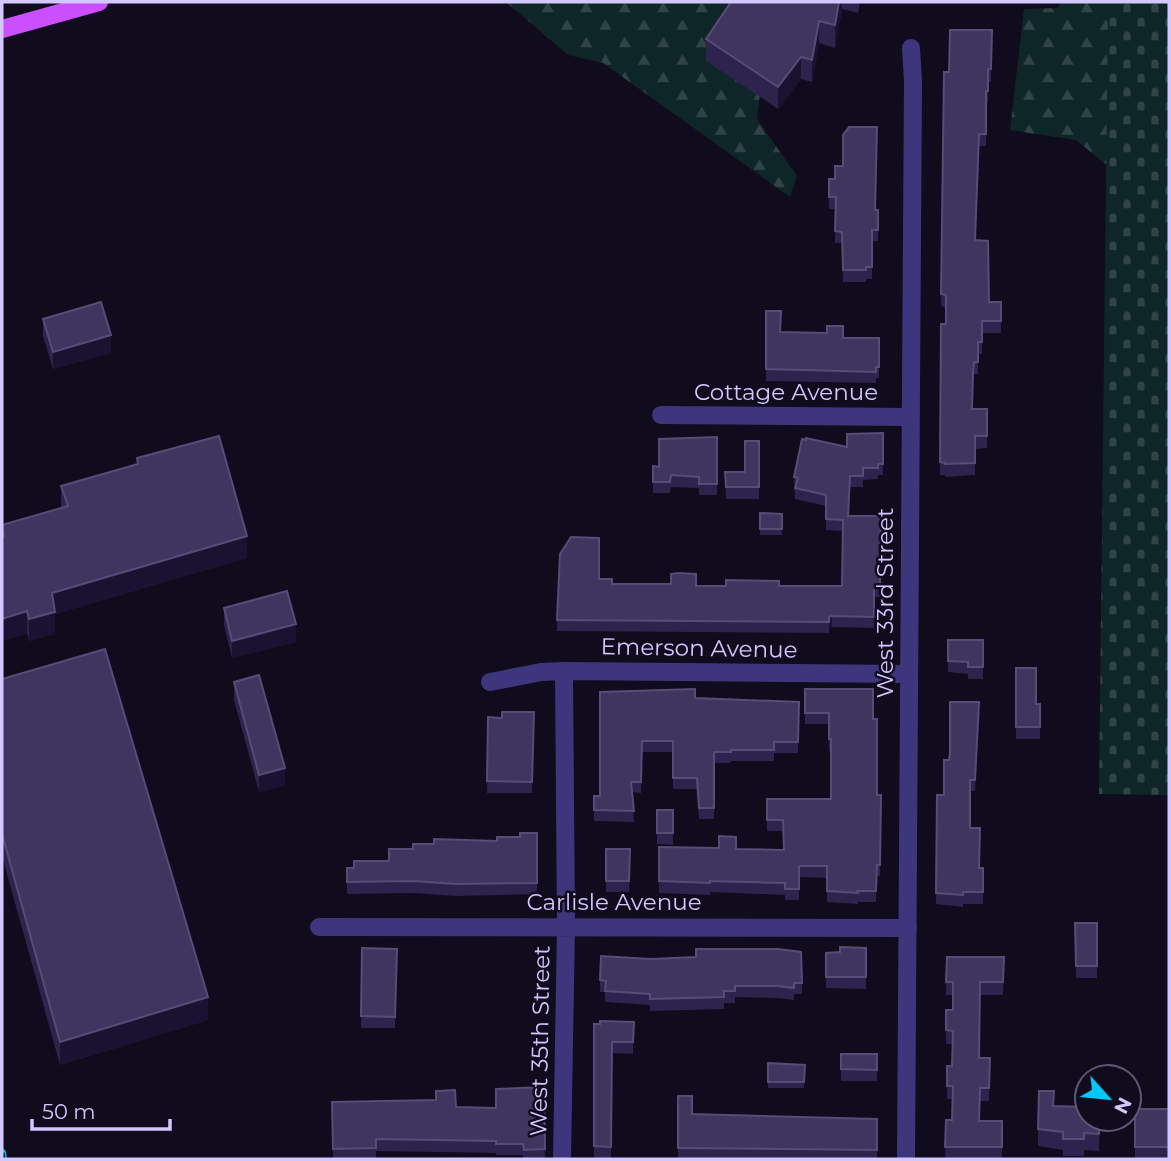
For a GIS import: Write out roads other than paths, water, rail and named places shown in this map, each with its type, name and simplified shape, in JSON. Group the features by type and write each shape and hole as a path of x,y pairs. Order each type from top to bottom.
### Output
{"main road":[{"path":"2,29 99,2"}],"street":[{"name":"West 33rd Street","path":"906,1159 913,80 911,48"},
{"name":"Cottage Avenue","path":"660,415 911,417"},
{"name":"Emerson Avenue","path":"490,682 541,671 908,674"},
{"name":"West 35th Street","path":"562,1159 566,926 564,671"},
{"name":"Carlisle Avenue","path":"320,927 908,928"}],"railway":[{"path":"2,1153 3,1159"}]}
